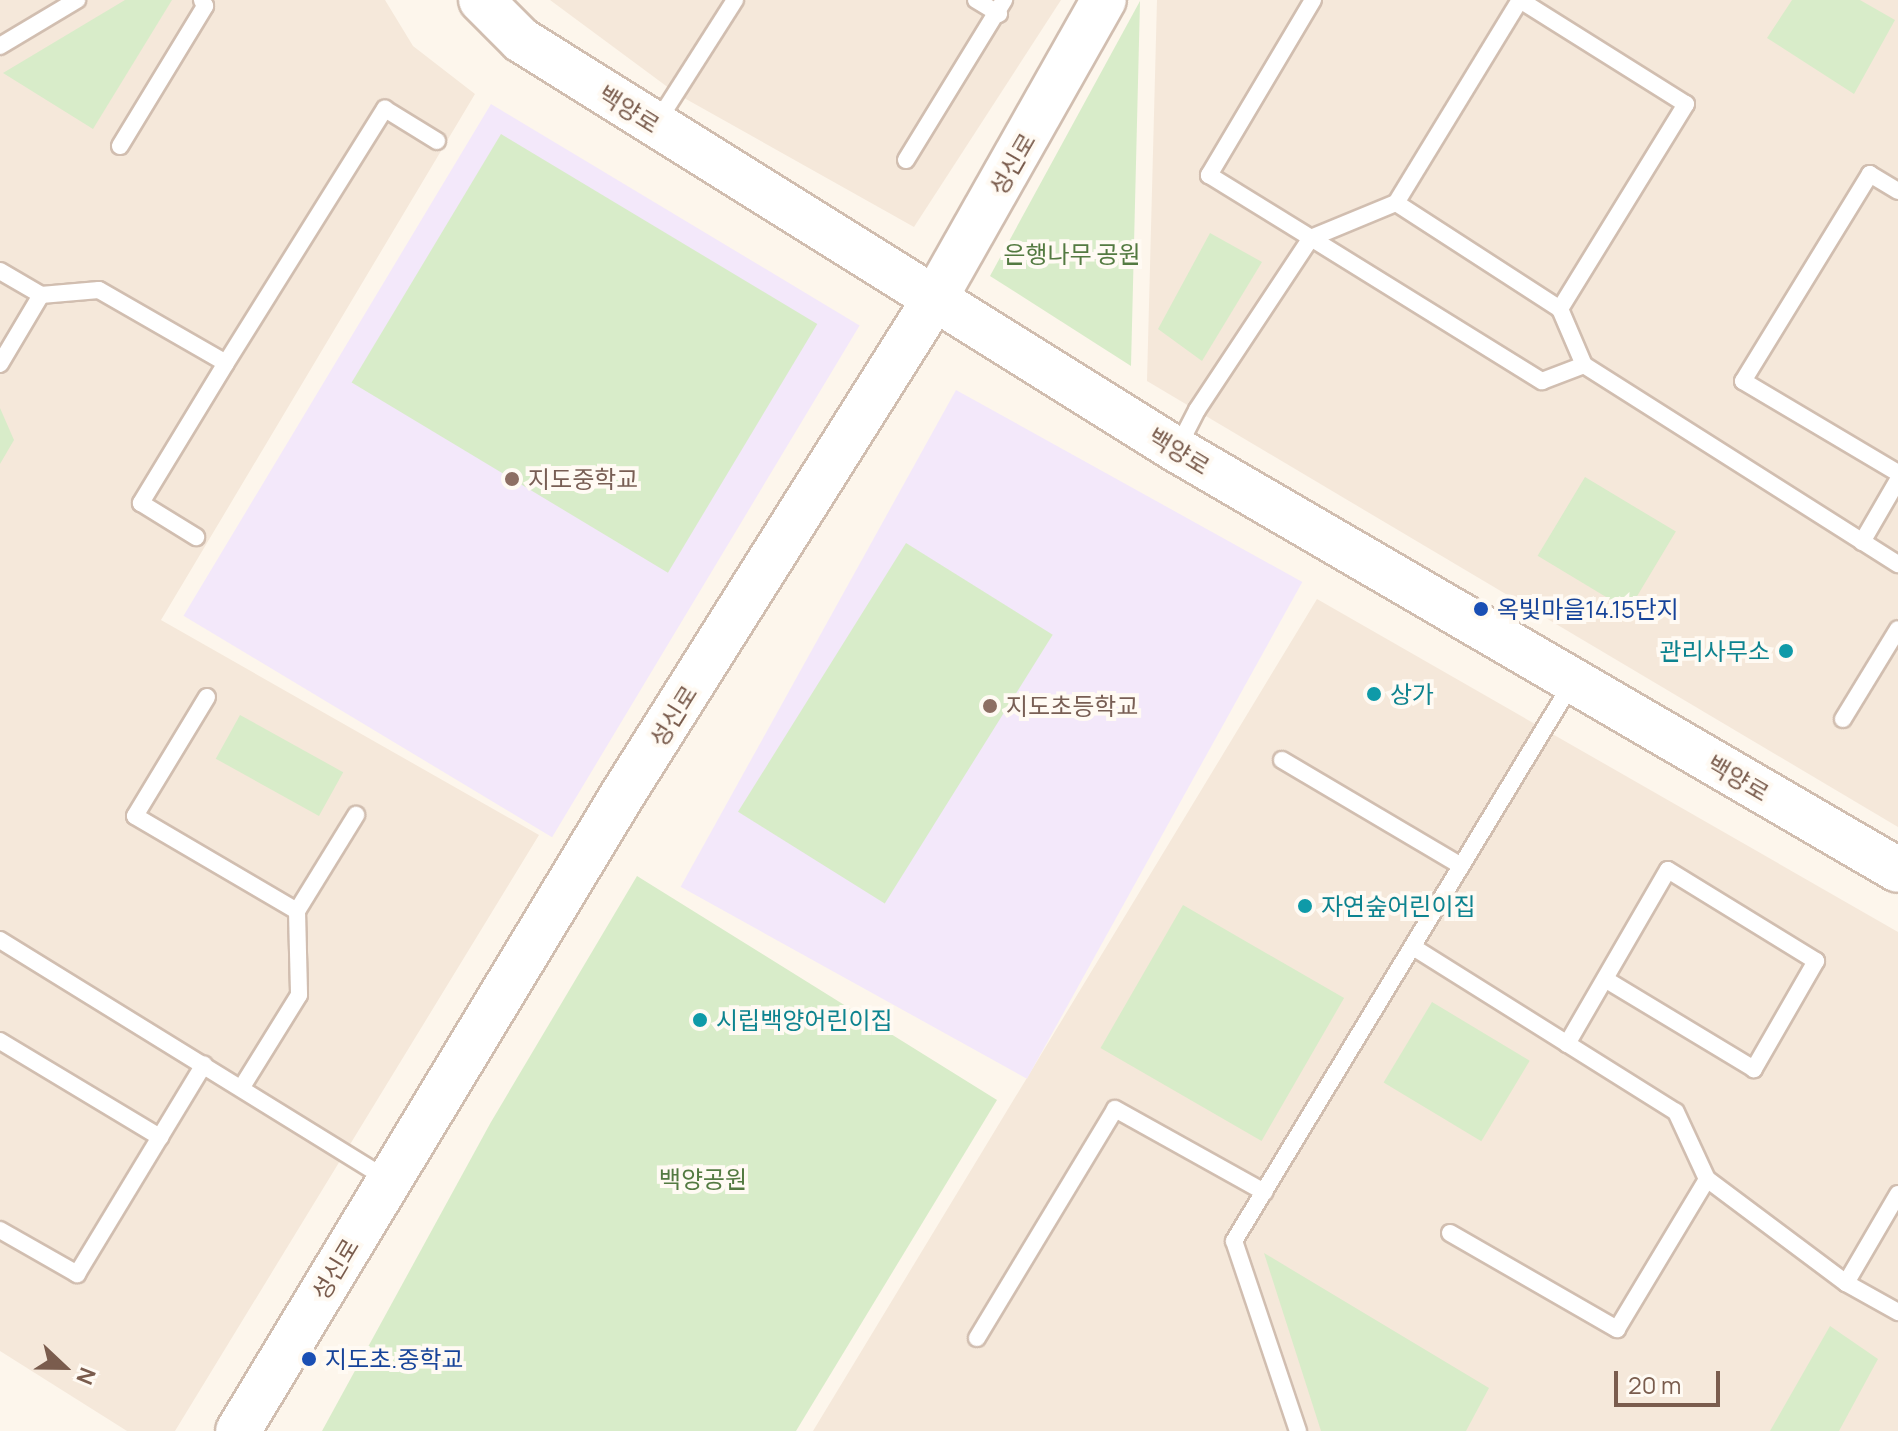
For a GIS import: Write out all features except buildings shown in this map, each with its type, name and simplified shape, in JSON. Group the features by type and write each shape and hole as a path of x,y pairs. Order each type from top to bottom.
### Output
{"street":[{"name":"백양로","path":"481,0 521,40 1177,450 1572,683 1898,870"},
{"name":"성신로","path":"238,1431 621,797 934,300 1104,0"}],"lane":[{"path":"0,46 77,0"},
{"path":"655,126 735,0"},
{"path":"906,160 1002,7 976,0"},
{"path":"1313,0 1209,175 1542,381 1584,365"},
{"path":"1177,450 1311,238 1396,203 1520,0 1686,104 1560,309"},
{"path":"120,146 207,2"},
{"path":"196,537 141,503 226,363 385,109 437,141"},
{"path":"1898,191 1870,174 1743,381 1898,473"},
{"path":"1396,203 1560,309 1584,365 1898,564"},
{"path":"0,271 41,295 99,290 226,363"},
{"path":"0,364 41,295"},
{"path":"1862,542 1898,480"},
{"path":"1843,719 1898,629"},
{"path":"1298,1431 1234,1241 1572,683"},
{"path":"207,697 135,816 297,911"},
{"path":"1282,760 1461,866"},
{"path":"242,1087 299,995 297,911 356,815"},
{"path":"1567,1044 1668,870 1816,961 1754,1069 1605,979"},
{"path":"0,940 388,1180"},
{"path":"1413,947 1676,1112 1707,1179 1846,1283 1898,1312"},
{"path":"0,1041 160,1137"},
{"path":"0,1230 77,1274 204,1064"},
{"path":"977,1338 1115,1109 1264,1192"},
{"path":"1450,1233 1617,1329 1707,1179"},
{"path":"1846,1283 1898,1194"}],"shaded area":[{"path":"0,0 385,0 413,46 475,94 161,620 539,835 175,1431 127,1431 0,1351"},
{"path":"550,0 1061,0 914,227 677,94"},
{"path":"1157,0 1898,0 1898,827 1147,381"},
{"name":"지도중학교","path":"491,104 860,325 552,837 184,616"},
{"name":"지도초등학교","path":"956,390 1302,582 1027,1079 681,887"},
{"path":"1317,599 1898,932 1898,1431 813,1431"}],"green space":[{"path":"125,0 172,0 93,129 3,73"},
{"path":"1792,0 1860,0 1895,20 1854,94 1767,38"},
{"name":"은행나무 공원","path":"1140,1 1131,366 990,276"},
{"path":"501,134 817,324 668,573 352,383"},
{"path":"1210,233 1262,262 1202,361 1158,329"},
{"path":"0,408 14,440 0,464"},
{"path":"1585,477 1676,532 1628,610 1538,556"},
{"path":"906,543 1053,635 885,904 738,812"},
{"path":"240,715 343,772 319,816 216,759"},
{"name":"백양공원","path":"637,876 997,1100 796,1431 322,1431 491,1122"},
{"path":"1183,905 1344,998 1262,1141 1100,1048"},
{"path":"1432,1002 1530,1061 1481,1141 1384,1083"},
{"path":"1264,1253 1489,1388 1466,1431 1321,1431"},
{"path":"1830,1326 1878,1359 1839,1431 1770,1431"}],"place":[{"name":"지도중학교","path":"512,479"},
{"name":"옥빛마을14.15단지","path":"1481,609"},
{"name":"관리사무소","path":"1786,651"},
{"name":"상가","path":"1374,694"},
{"name":"지도초등학교","path":"990,706"},
{"name":"자연숲어린이집","path":"1305,906"},
{"name":"시립백양어린이집","path":"700,1020"},
{"name":"지도초.중학교","path":"309,1359"}]}
